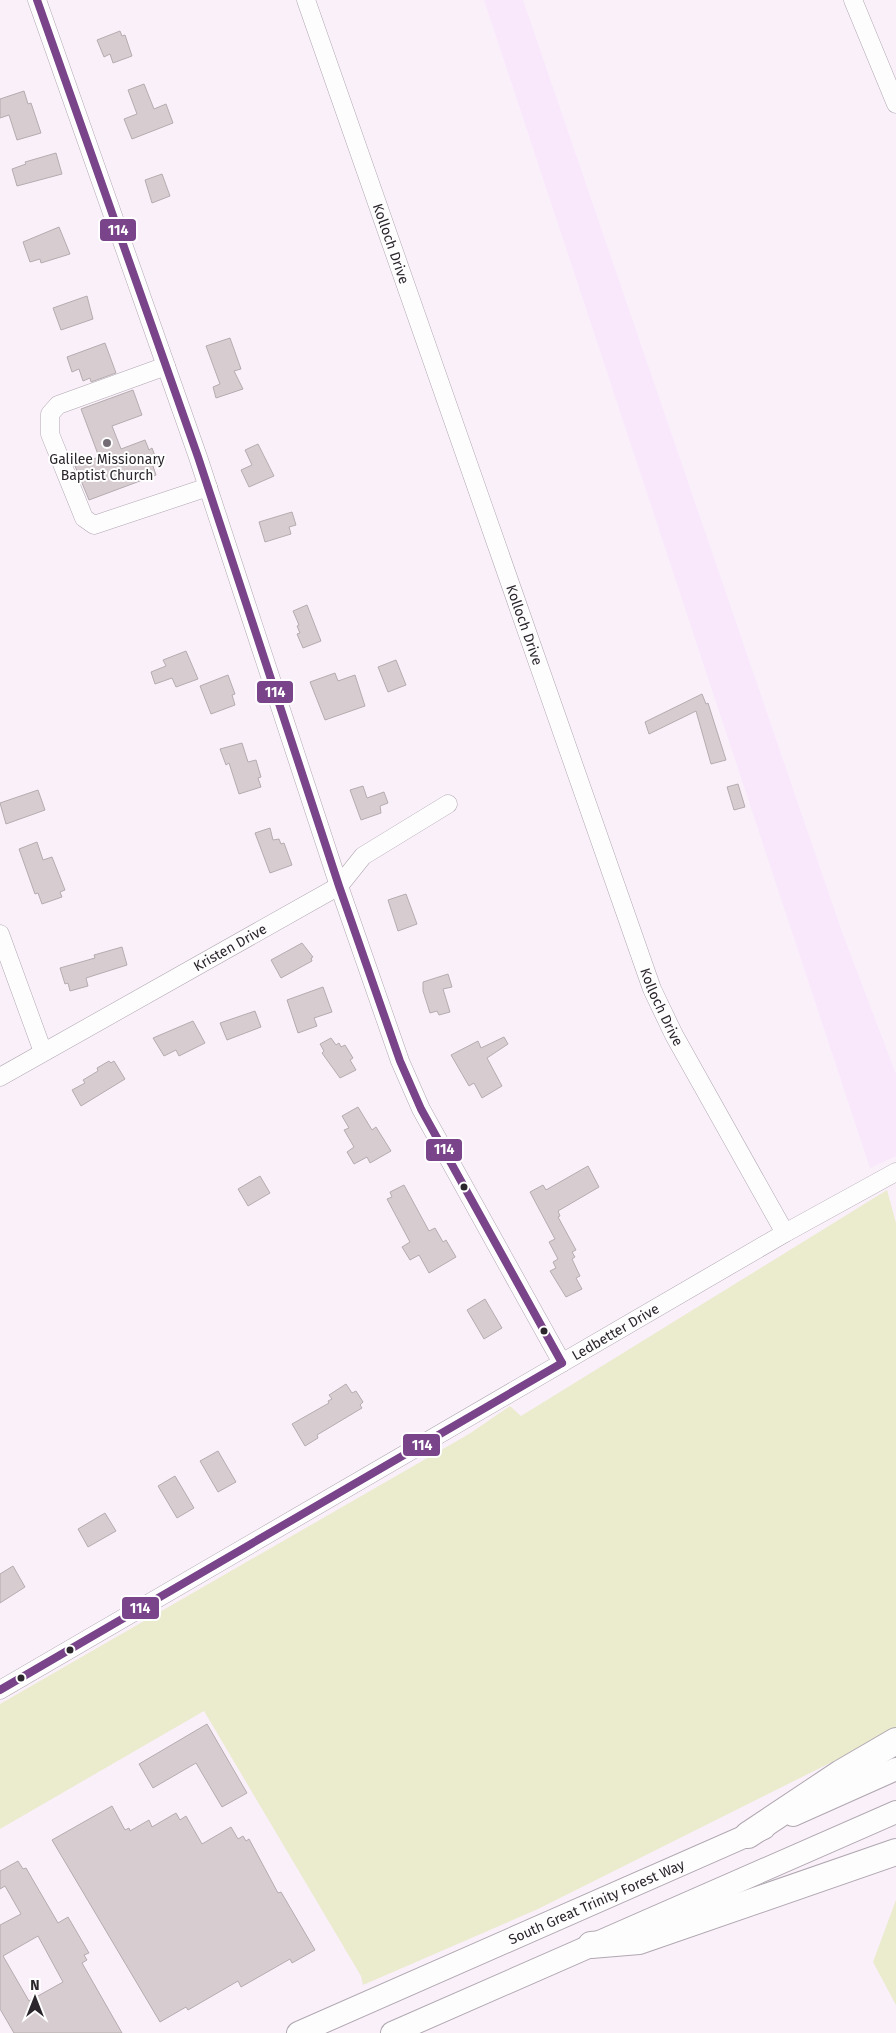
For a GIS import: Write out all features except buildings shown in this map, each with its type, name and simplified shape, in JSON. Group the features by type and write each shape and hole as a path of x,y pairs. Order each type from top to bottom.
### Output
{"highway":[{"path":"748,1835 840,1773 896,1741"},
{"path":"591,1945 639,1940 896,1852"}],"main road":[{"name":"South Great Trinity Forest Way","path":"298,2033 896,1769"},
{"path":"392,2033 896,1812"}],"street":[{"path":"37,0 208,487 339,886 400,1061 421,1109 562,1363"},
{"name":"Kolloch Drive","path":"306,0 652,989 674,1035 785,1233"},
{"path":"853,0 896,104"},
{"path":"166,366 58,405 50,414 50,434 84,518 94,525 208,487"},
{"name":"Kristen Drive","path":"0,1076 339,886 363,856 448,804"},
{"path":"0,934 43,1052"},
{"name":"Ledbetter Drive","path":"0,1690 785,1233 896,1172"}],"shaded area":[{"path":"484,0 523,0 842,932 896,1074 896,1156 870,1168"}],"green space":[{"path":"887,1190 896,1223 896,1730 538,1909 363,1985 361,1976 204,1711 0,1829 0,1704 469,1434 510,1406 521,1416"},
{"path":"896,1900 896,2005 873,1962"}],"transit line":[{"name":"114","path":"37,0 198,457 339,886 400,1061 421,1109 562,1363"},
{"name":"114","path":"0,1690 562,1363"}],"place":[{"name":"Galilee Missionary Baptist Church","path":"107,443"}]}
